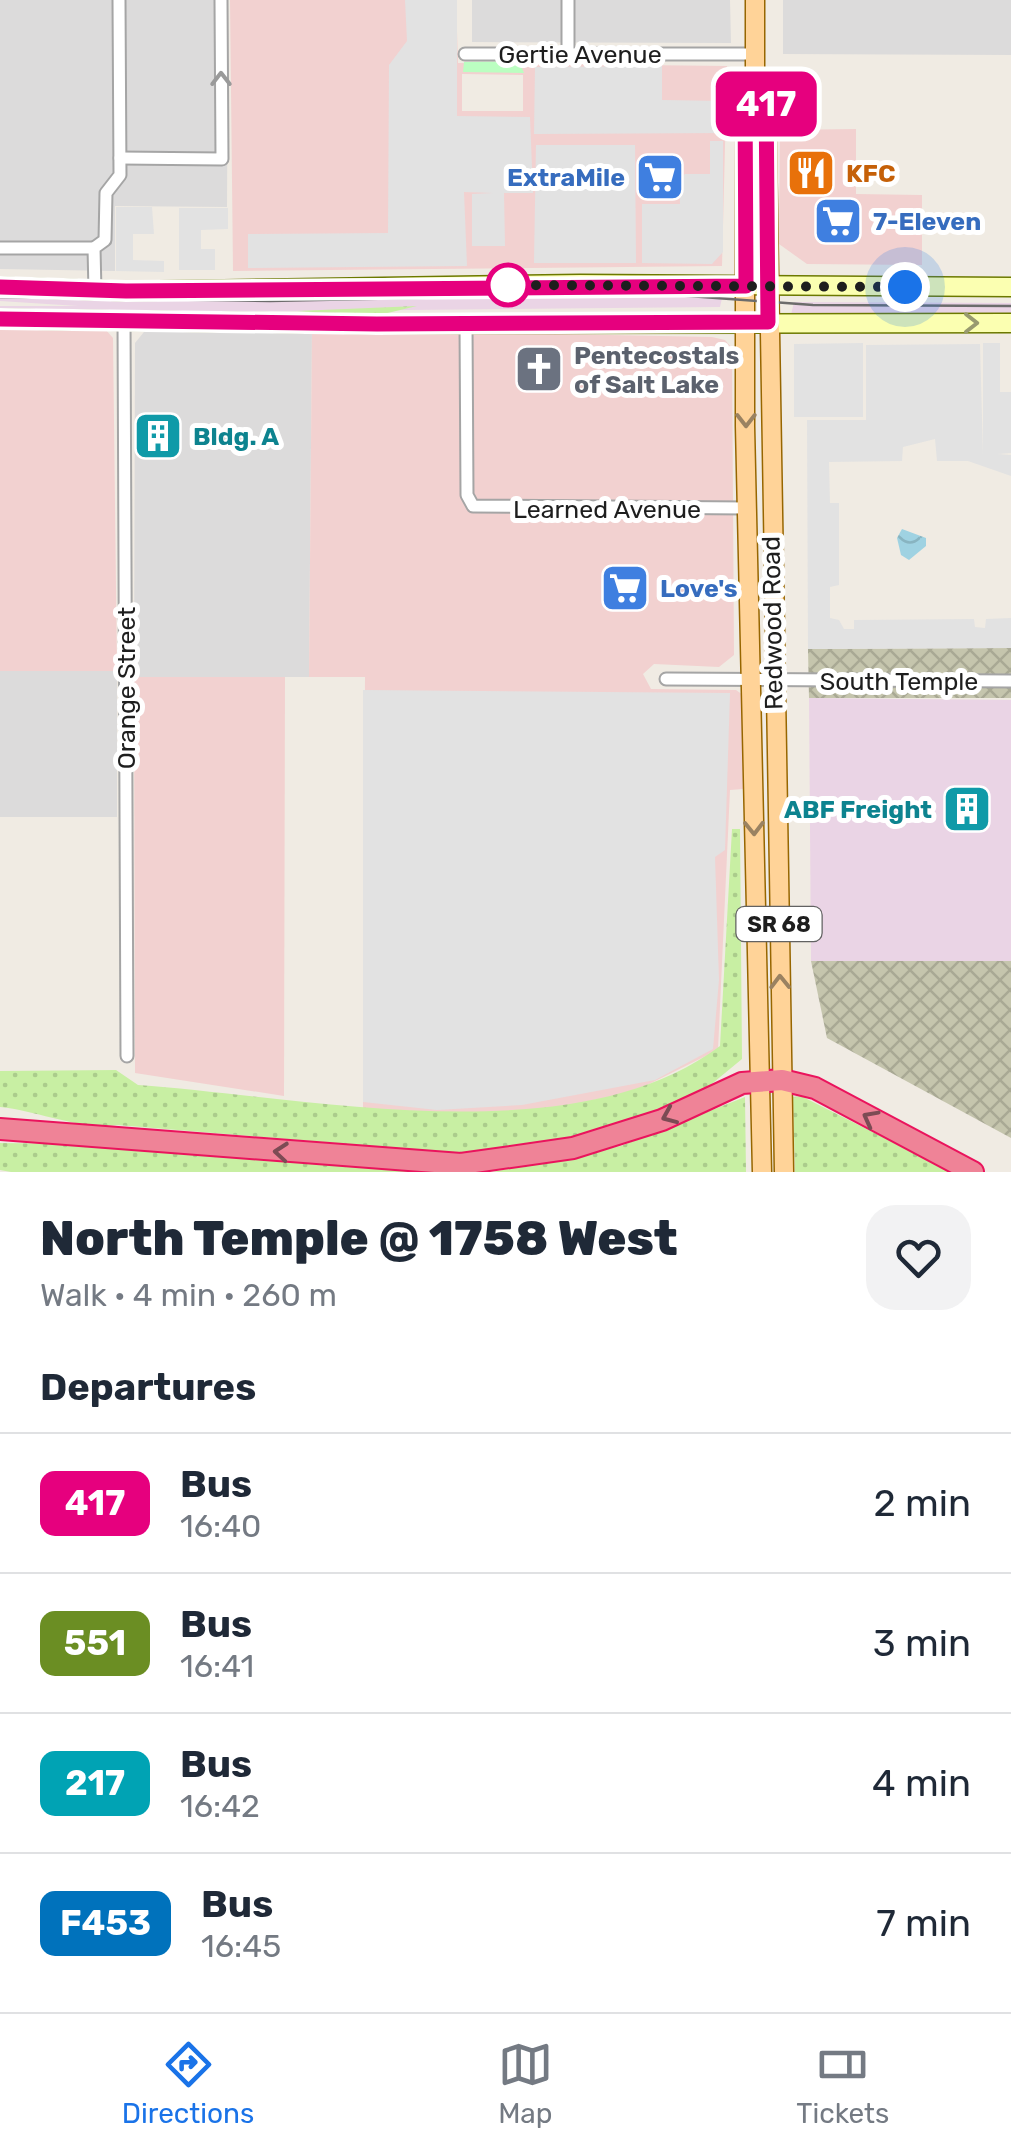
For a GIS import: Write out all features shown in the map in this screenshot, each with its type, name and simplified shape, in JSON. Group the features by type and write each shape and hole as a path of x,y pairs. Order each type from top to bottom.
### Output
{"highway":[{"path":"0,1133 406,1162 494,1161 614,1137 742,1083 782,1080 815,1088 973,1172"}],"main road":[{"name":"Redwood Road","path":"755,0 755,78 745,92 745,323 762,1172"},
{"name":"Redwood Road","path":"755,78 766,92 784,1172"},
{"path":"0,287 96,291 1011,287"},
{"path":"0,319 466,324 1011,323"}],"street":[{"path":"0,248 94,248 105,240 105,200 119,180 119,0"},
{"path":"120,158 222,159 221,0"},
{"path":"568,0 568,54"},
{"name":"Gertie Avenue","path":"465,54 755,54"},
{"path":"94,248 96,291"},
{"name":"Orange Street","path":"124,319 127,1056"},
{"name":"Learned Avenue","path":"466,324 470,503 481,509 747,508"},
{"name":"South Temple","path":"666,678 1011,681"}],"shaded area":[{"path":"0,0 228,0 227,207 115,206 115,271 0,269"},
{"path":"230,0 456,0 458,63 727,66 722,266 233,271","holes":["462,74 523,75 523,111 462,111"]},
{"path":"405,0 457,0 457,116 530,117 533,193 504,193 505,246 472,246 472,194 493,193 464,192 467,266 248,268 248,234 388,233 389,65 407,41"},
{"path":"472,0 730,0 731,43 472,42"},
{"path":"783,0 1011,0 1011,55 783,54"},
{"path":"662,66 662,100 723,101 723,133 534,134 535,67"},
{"path":"856,129 856,194 922,195 922,265 807,264 779,244 780,130"},
{"path":"710,141 723,141 723,252 712,264 642,263 642,204 680,204 679,180 685,174 710,174"},
{"path":"536,145 635,145 636,263 534,263"},
{"path":"116,207 152,207 154,234 133,234 133,260 164,261 164,272 116,271"},
{"path":"179,208 228,208 228,229 201,230 201,249 215,249 215,270 179,270"},
{"path":"403,292 723,294 720,307 0,314 0,306 78,306 0,301 0,295 184,299"},
{"path":"794,302 1011,303 1011,318 791,315"},
{"path":"0,327 105,329 113,338 117,671 0,671"},
{"path":"148,327 312,329 309,677 134,677 135,343"},
{"path":"312,329 712,337 725,340 732,348 734,655 719,667 654,664 643,674 651,689 736,690 743,695 743,789 730,790 718,1050 633,1092 545,1110 437,1117 363,1108 365,677 309,677"},
{"path":"863,343 863,417 794,417 794,344"},
{"path":"983,343 1000,343 1000,392 1011,392 1011,453 998,454 1011,455 1011,476 968,461 937,461 935,439 903,447 902,461 829,462 830,503 839,503 839,585 830,587 830,618 839,620 844,629 854,629 854,620 974,619 975,627 985,628 986,619 1011,618 1011,648 808,649 807,420 866,420 866,345 980,344 983,455"},
{"path":"1011,648 1011,698 809,698 808,649"},
{"path":"0,671 117,671 117,817 0,817"},
{"path":"134,677 285,677 284,1096 135,1073"},
{"path":"363,690 730,693 725,850 715,857 719,980 713,1049 655,1080 522,1105 437,1110 363,1102"},
{"path":"809,698 1011,700 1011,961 811,961"},
{"path":"811,961 1011,961 1011,1138 827,1038"}],"green space":[{"path":"519,61 524,73 463,72 464,62"},
{"path":"417,306 375,316 297,311"},
{"path":"732,829 740,829 742,1059 708,1087 638,1119 545,1144 470,1154 88,1125 0,1107 0,1071 116,1070 138,1085 438,1111 516,1110 591,1100 660,1080 720,1046"},
{"path":"801,1096 952,1172 795,1172 793,1097"},
{"path":"745,1097 746,1172 493,1172 621,1146"},
{"path":"0,1143 84,1144 419,1172 11,1172 0,1170"}],"water":[{"path":"902,529 926,538 926,546 909,560 901,555 897,538"}],"tram line":[{"path":"0,297 270,301 647,293 813,305 1011,306"}],"bus line":[{"name":"417","path":"0,287 126,291 580,284 746,286 745,92 755,78 766,92 768,322 377,324 0,319"}],"place":[{"name":"KFC","path":"811,173"},
{"name":"ExtraMile","path":"660,177"},
{"name":"7-Eleven","path":"838,221"},
{"name":"Pentecostals of Salt Lake","path":"539,369"},
{"name":"Bldg. A","path":"158,436"},
{"name":"Love's","path":"625,588"},
{"name":"ABF Freight","path":"967,809"}],"route":[{"path":"508,285 495,285 905,287"}]}
